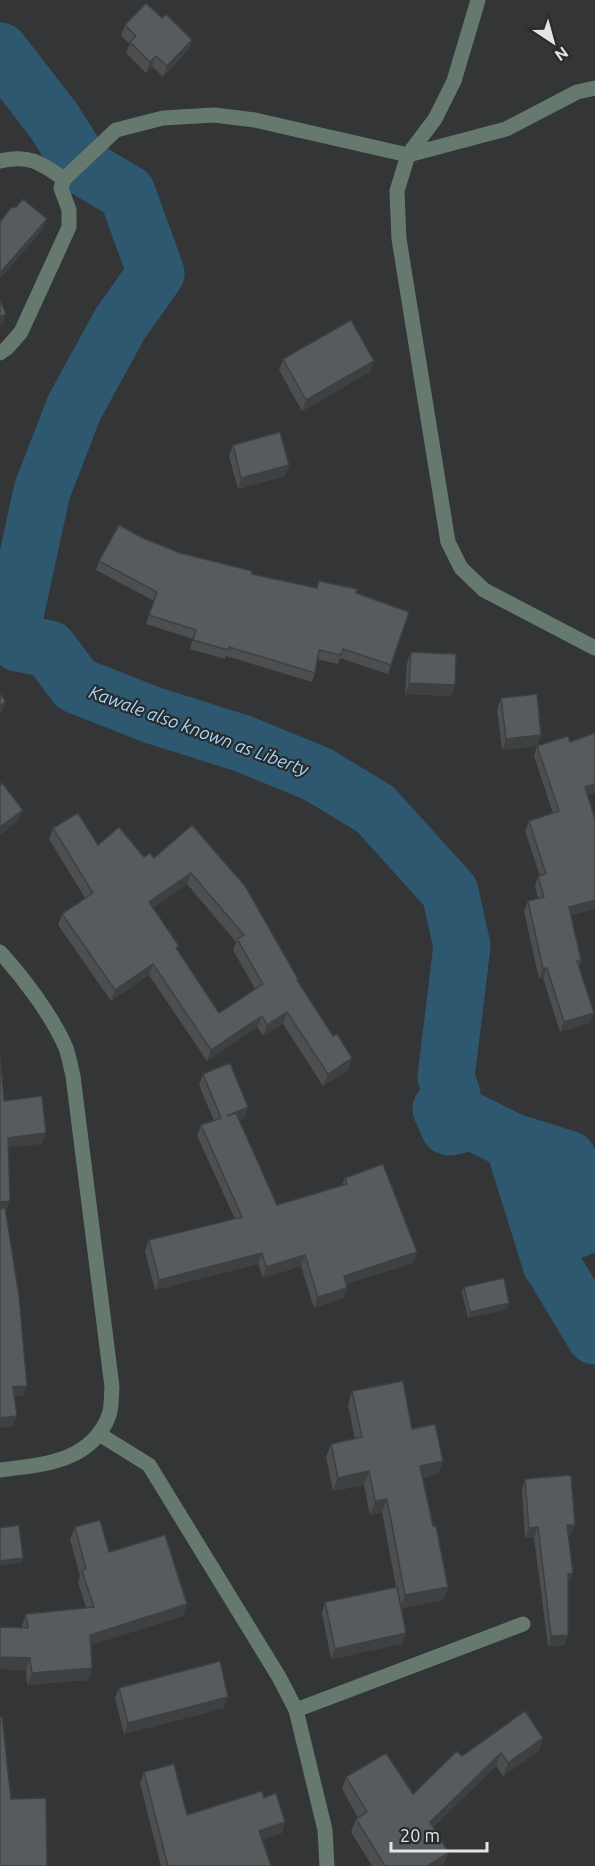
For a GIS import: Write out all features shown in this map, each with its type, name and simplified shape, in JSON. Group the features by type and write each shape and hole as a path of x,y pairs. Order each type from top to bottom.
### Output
{"street":[{"path":"478,0 454,81 435,118 408,155 397,191 399,239 448,542 461,568 484,590 595,648"},
{"path":"0,353 8,348 21,332 69,227 69,210 61,188 67,176 116,130 163,118 214,115 255,120 408,155 506,129 578,92 595,88"},
{"path":"0,161 11,158 39,162 67,176"},
{"path":"0,952 16,970 54,1025 66,1049 73,1076 112,1387 109,1414 99,1434 78,1452 51,1463 0,1470"},
{"path":"99,1434 149,1465 279,1677 296,1710 325,1830 327,1866"},
{"path":"296,1710 523,1624"}],"building":[{"path":"146,3 162,18 166,14 192,40 167,66 156,56 150,62 130,42 136,36 125,25"},
{"path":"23,199 47,219 0,273 0,222 11,208 16,207"},
{"path":"0,300 6,314 0,317"},
{"path":"351,320 374,361 306,400 283,359"},
{"path":"280,432 289,465 241,478 233,445"},
{"path":"119,525 143,538 180,553 252,571 252,574 317,588 319,581 357,589 356,593 409,612 391,665 343,649 341,655 319,650 315,673 229,647 228,650 193,640 196,630 149,615 157,592 99,561"},
{"path":"411,652 456,654 455,685 409,683"},
{"path":"0,694 6,701 0,706"},
{"path":"537,694 541,735 506,739 501,698"},
{"path":"595,733 595,784 585,787 595,819 595,900 569,907 581,960 577,961 594,1013 564,1022 547,968 543,969 528,901 544,897 538,876 546,874 529,821 559,811 537,746 568,736 570,742"},
{"path":"2,783 23,810 0,827 0,785"},
{"path":"78,813 98,845 119,827 144,857 150,853 154,858 192,825 245,886 297,980 333,1036 337,1034 352,1058 328,1074 287,1012 267,1025 262,1016 211,1050 153,964 115,990 62,914 93,893 53,828","holes":["191,873 244,935 237,939 263,984 219,1013 176,948 179,946 149,902"]},
{"path":"0,1054 4,1101 42,1096 46,1133 8,1138 10,1201 0,1202"},
{"path":"230,1063 248,1107 227,1116 236,1113 277,1205 347,1184 345,1178 383,1164 417,1252 344,1276 347,1288 318,1297 305,1255 266,1267 262,1253 159,1280 149,1240 242,1217 201,1125 221,1118 203,1074"},
{"path":"5,1207 19,1296 27,1386 13,1387 17,1416 0,1418 0,1209"},
{"path":"504,1278 509,1303 470,1312 464,1287"},
{"path":"403,1381 412,1429 435,1424 443,1461 420,1466 433,1526 436,1526 448,1587 405,1595 387,1499 375,1501 369,1471 338,1478 331,1444 362,1437 352,1391"},
{"path":"571,1475 575,1525 567,1525 573,1573 568,1574 568,1635 551,1636 538,1527 529,1528 525,1479"},
{"path":"100,1520 109,1552 165,1535 187,1604 90,1635 92,1668 32,1673 30,1658 0,1657 0,1627 28,1628 26,1614 94,1607 82,1571 86,1569 75,1527"},
{"path":"19,1525 23,1558 0,1561 0,1528"},
{"path":"397,1587 406,1633 335,1649 325,1602"},
{"path":"220,1661 228,1697 128,1723 119,1688"},
{"path":"525,1711 543,1738 508,1763 501,1753 430,1822 449,1853 427,1866 385,1866 356,1819 367,1812 346,1777 386,1753 413,1794 457,1751 462,1756"},
{"path":"0,1717 2,1717 11,1799 46,1798 47,1866 0,1866"},
{"path":"174,1764 187,1815 262,1791 264,1798 276,1793 285,1822 259,1831 271,1866 168,1866 144,1772"}],"waterway":[{"name":"Kawale also known as Liberty","path":"0,51 54,121 83,167 127,193 156,273 120,324 74,408 42,491 14,620 18,643 49,649 76,685 152,715 244,744 317,774 375,809 450,892 462,946 446,1077 452,1095 441,1109 449,1127 473,1122 513,1142 568,1159 578,1229"},
{"path":"513,1142 551,1264"},
{"name":"Kawale also known as Liberty","path":"550,1261 595,1336"}]}
